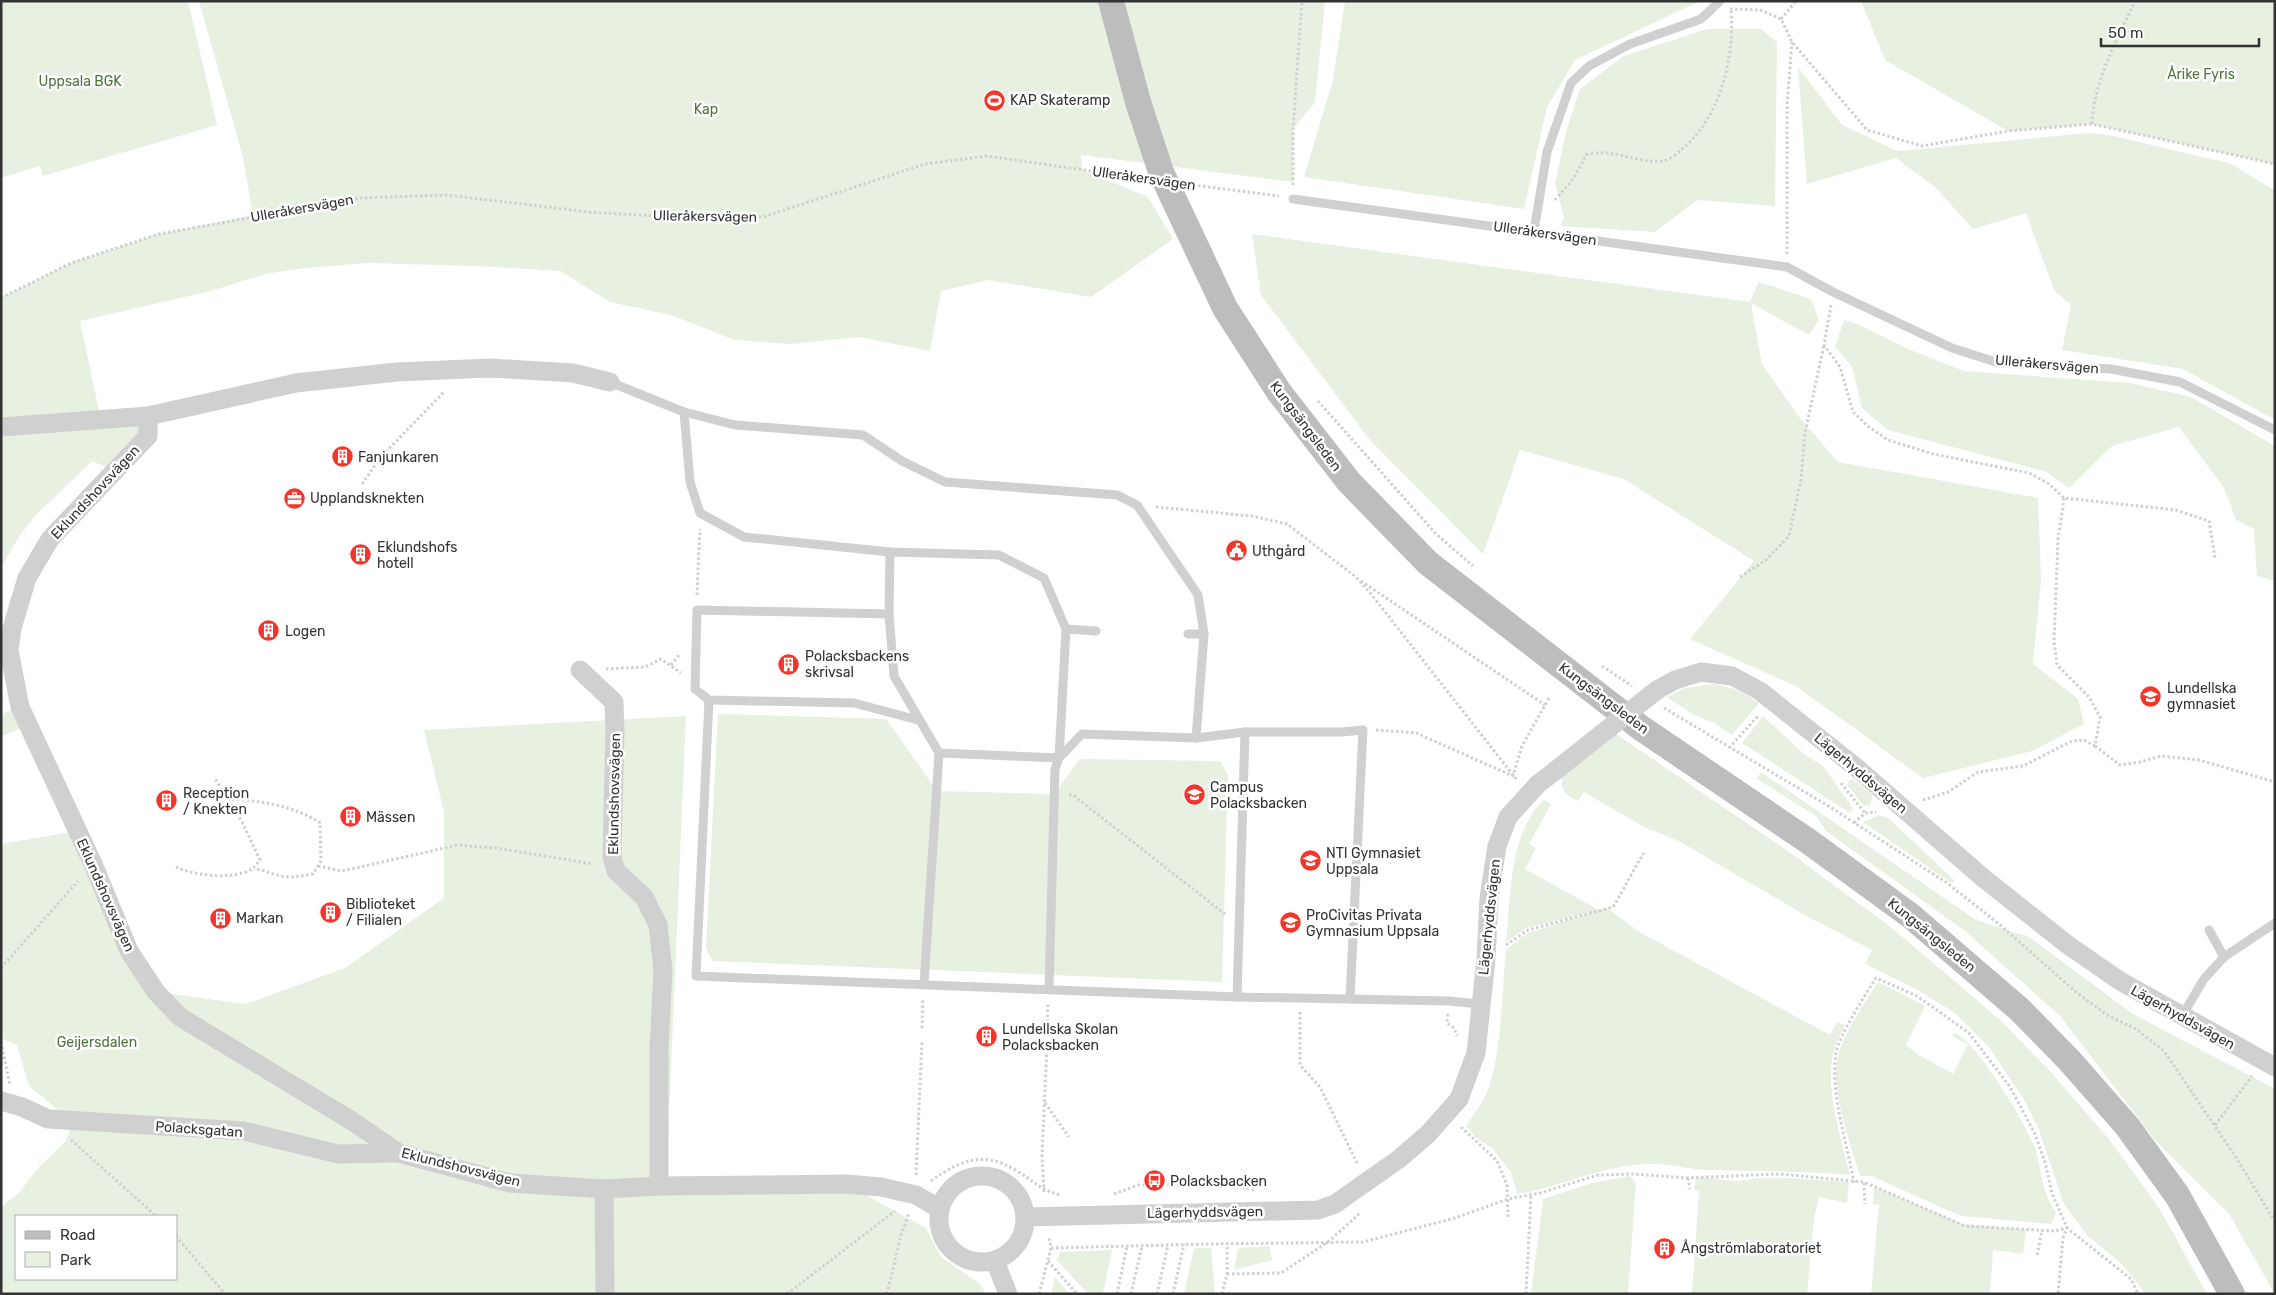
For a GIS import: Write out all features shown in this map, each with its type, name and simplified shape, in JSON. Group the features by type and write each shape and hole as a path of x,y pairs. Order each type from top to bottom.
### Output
{"main road":[{"name":"Kungsängsleden","path":"1111,1 1138,102 1161,172 1225,308 1279,392 1348,482 1421,556 1641,728 1808,841 1911,916 2019,1009 2069,1060 2127,1126 2177,1195 2232,1294"}],"street":[{"path":"1,427 148,416 296,383 398,372 490,368 573,373 610,382"},
{"name":"Eklundshovsvägen","path":"148,416 148,436 50,539 27,578 12,628 9,650 20,706 93,864 129,951 156,992 180,1017 352,1121 399,1153 510,1183 604,1189 660,1186 846,1184 881,1187 916,1195 940,1209"},
{"name":"Eklundshovsvägen","path":"580,670 614,702 616,732 612,857 616,871 644,897 658,926 663,970 659,1050 660,1186"},
{"name":"Lägerhyddsvägen","path":"1026,1217 1318,1210 1336,1204 1399,1159 1428,1134 1459,1100 1476,1053 1486,959 1490,898 1497,846 1508,817 1530,793 1555,771 1675,680 1701,672 1732,676 1760,691 1901,807 1982,877 2068,946 2120,981 2268,1064"},
{"name":"Polacksgatan","path":"1,1101 22,1107 48,1119 244,1131 338,1154 399,1153"},
{"path":"988,1175 1002,1180 1014,1188 1023,1202 1026,1217 1024,1231 1017,1245 995,1261 979,1262 964,1258 951,1249 944,1240 940,1226 940,1209 949,1190 961,1181 973,1176 988,1175"},
{"path":"604,1189 605,1294"},
{"path":"995,1261 1008,1294"}],"lane":[{"path":"1534,231 1547,152 1571,83 1589,66 1630,44 1701,19 1720,1"},
{"name":"Ulleråkersvägen","path":"1293,199 1787,267 1833,292 1952,348 1999,363 2111,370 2180,382 2275,430"},
{"path":"610,382 684,412 735,425 863,435 902,461 945,482 1118,495 1137,505 1198,595 1204,634 1196,738"},
{"path":"684,412 690,482 700,513 744,537 890,552 999,555 1044,578 1066,630 1059,758"},
{"path":"890,552 889,614 894,676 939,753 924,984"},
{"path":"889,614 697,610 695,689 709,700 854,703 918,720"},
{"path":"1066,630 1096,630"},
{"path":"1188,634 1204,634"},
{"path":"709,700 696,976 1237,997 1449,1000 1480,1004"},
{"path":"1049,989 1054,769 1059,758 1082,734 1196,738 1245,732 1341,732 1362,730 1350,999"},
{"path":"1237,997 1245,732"},
{"path":"939,753 1059,758"},
{"path":"2182,1016 2204,979 2224,957 2275,923"},
{"path":"2209,930 2224,957"}],"path":[{"path":"1293,199 1293,129 1302,1"},
{"path":"1781,19 1796,1"},
{"path":"2092,124 2092,105 2101,77 2134,1"},
{"path":"1536,216 1563,192 1574,178 1586,155 1594,152 1652,161 1666,160 1688,144 1709,115 1724,77 1732,25 1731,9"},
{"path":"1701,19 1731,9 1760,10 1781,19 1792,42 1867,130 1922,146 2008,131 2092,124 2275,164"},
{"path":"1787,267 1786,112 1792,42"},
{"name":"Ulleråkersvägen","path":"1,298 71,263 159,234 361,198 447,195 588,212 691,218 764,217 925,164 987,156 1149,179"},
{"name":"Ulleråkersvägen","path":"1186,184 1293,199"},
{"path":"1740,577 1766,560 1789,536 1800,479 1805,433 1833,292"},
{"path":"1824,345 1840,367 1852,412 1869,428 1888,440 1933,454 2029,473 2050,484 2064,498 2176,510 2209,521 2215,558"},
{"path":"362,484 380,458 449,387 463,369"},
{"path":"1314,396 1436,534 1480,572"},
{"path":"2064,498 2058,540 2054,641 2057,665 2089,697 2100,717 2096,746"},
{"path":"1137,505 1214,514 1252,516 1287,524 1356,577 1545,704"},
{"path":"697,581 699,548"},
{"path":"1356,577 1513,776 1530,793"},
{"path":"580,670 645,666 661,659 695,685"},
{"path":"1601,665 1633,686"},
{"path":"1513,776 1522,746 1550,696"},
{"path":"1656,696 1718,742 1854,823 1947,884 1998,924 2077,993 2107,1015 2136,1029 2164,1051 2215,1125 2275,1222"},
{"path":"1730,748 1762,712"},
{"path":"1362,730 1389,729 1416,733 1513,776"},
{"path":"1854,823 1865,813 1901,807 1948,792 1978,772 2023,766 2072,741 2084,740 2096,746 2120,765 2161,756 2199,760 2275,782"},
{"path":"1761,772 1768,772"},
{"path":"214,777 242,822 260,860 254,869"},
{"path":"1054,794 1073,795 1239,926"},
{"path":"176,867 186,872 212,875 242,873 254,869 262,869 278,876 295,877 313,874 321,862 320,824 300,813 249,799 228,799"},
{"path":"318,866 342,871 458,846 495,848 560,858 590,863 616,871"},
{"path":"1503,947 1528,930 1613,907 1623,893 1631,872 1644,853"},
{"path":"1,968 93,864"},
{"path":"1854,1183 1839,1112 1835,1078 1837,1051 1860,1003 1876,978 1918,996 1969,1033 2010,1087 2035,1134 2045,1162 2052,1193 2067,1228 2131,1279 2138,1294"},
{"path":"922,1028 924,984"},
{"path":"1047,1032 1049,989"},
{"path":"1290,998 1301,1013 1300,1065 1320,1087 1359,1166"},
{"path":"1449,1000 1447,1023 1454,1028 1459,1042"},
{"path":"887,1294 901,1234 916,1195 922,1041"},
{"path":"1039,1294 1051,1248 1046,1216 1042,1156 1047,1045"},
{"path":"2215,1125 2268,1064"},
{"path":"1045,1103 1069,1137"},
{"path":"1461,1126 1497,1161 1507,1185 1508,1217"},
{"path":"786,1294 916,1195 931,1181 956,1164 968,1160 981,1159 997,1162 1017,1171 1044,1191 1068,1197"},
{"path":"1352,1171 1367,1160"},
{"path":"1051,1248 1363,1242 1455,1218 1508,1199 1531,1196 1598,1175 1632,1174 1688,1178 1780,1174 1854,1183 1864,1182 1965,1226 2054,1231 2067,1228"},
{"path":"1688,1178 1690,1189"},
{"path":"1109,1196 1138,1185 1216,1182 1263,1192"},
{"path":"1864,1182 1865,1204"},
{"path":"1526,1294 1531,1196"},
{"path":"1227,1274 1281,1273 1328,1242 1362,1211"},
{"path":"2058,1294 2063,1238 2067,1228"},
{"path":"2037,1255 2042,1230"},
{"path":"178,1238 225,1294"},
{"path":"1173,1294 1184,1244"},
{"path":"1222,1294 1227,1274 1227,1244"},
{"path":"1157,1294 1168,1245"},
{"path":"1117,1294 1127,1246"},
{"path":"1131,1294 1142,1246"},
{"path":"1048,1260 1077,1294"}],"green space":[{"name":"Uppsala BGK","path":"1,1 188,1 217,125 43,176 40,166 1,178"},
{"name":"Kap","path":"199,1 1325,1 1315,102 1293,129 1293,182 1081,155 1083,170 1148,197 1173,239 1091,297 988,280 941,291 930,351 859,337 790,344 735,340 671,315 610,302 560,271 479,266 368,263 305,268 265,274 211,291 80,321 101,420 148,416 148,436 115,471 92,461 35,516 20,535 1,568 1,298 71,263 159,234 253,215 243,157"},
{"path":"1345,1 1700,1 1575,60 1547,107 1524,209 1304,177 1333,80"},
{"name":"Årike Fyris","path":"1861,1 2275,1 2275,164 2092,124 2008,131 1885,60"},
{"path":"1707,29 1761,29 1777,42 1775,206 1697,200 1655,232 1561,226 1564,217 1555,183 1566,132 1580,89 1624,56"},
{"path":"1798,67 1842,125 1897,151 2089,133 2109,135 2232,164 2275,191 2275,420 2183,369 2062,350 2071,305 2054,290 2026,213 1973,229 1935,187 1896,158 1807,184"},
{"path":"1252,234 1750,302 1759,282 1811,299 1819,320 1809,335 1751,303 1762,364 1799,417 1838,462 2038,498 2041,580 2033,664 2078,699 2084,724 2032,751 1923,778 1796,686 1690,639 1754,561 1624,479 1520,450 1483,554 1370,440 1261,295"},
{"path":"1844,320 1857,324 1908,349 1964,371 2130,383 2191,397 2275,446 2275,581 2257,576 2254,529 2236,520 2224,488 2179,427 2112,446 2069,488 2047,472 1888,430 1862,408 1852,367 1835,347"},
{"path":"1715,684 1740,691 1759,703 1732,735 1714,723 1692,714 1667,697 1685,688"},
{"path":"20,707 28,725 1,737 1,714"},
{"path":"718,714 886,719 937,791 1054,794 1080,759 1220,761 1228,775 1222,982 713,961 706,948"},
{"name":"Geijersdalen","path":"686,716 668,1138 659,1186 846,1184 926,1228 941,1257 980,1284 986,1294 1,1294 1,1207 20,1192 36,1170 66,1141 73,1122 29,1086 17,1045 1,1038 1,844 76,831 156,992 246,1004 345,968 444,898 444,812 424,730"},
{"path":"1763,716 1804,754 1824,767 1853,809 1850,813 1742,743"},
{"path":"1616,734 1789,852 1892,928 2000,1020 2050,1071 2108,1138 2158,1206 2207,1294 2146,1294 2123,1265 2088,1236 2064,1204 2039,1130 2026,1103 1989,1047 1955,1013 1916,989 1865,964 1872,950 1803,914 1679,841 1644,827 1584,792 1578,801 1570,797 1564,791 1562,775"},
{"path":"1761,772 1976,920 2029,937 2133,1014 2275,1089 2275,1294 2229,1214 2155,1140 2060,1016 1965,931 1826,831 1816,816 1757,779"},
{"path":"1853,779 1873,796 1870,805 1864,806 1847,785 1849,780"},
{"path":"1544,800 1551,804 1529,844 1536,848 1525,869 1599,910 1607,908 1641,933 1830,1035 1837,1022 1845,1025 1834,1050 1831,1080 1838,1129 1850,1175 1706,1170 1649,1164 1615,1168 1517,1194 1511,1172 1492,1148 1476,1138 1466,1126 1484,1099 1493,1074 1501,1021 1506,949 1528,933 1597,911 1526,928 1506,942 1511,886 1518,847 1524,829 1533,813"},
{"path":"1879,815 1888,818 1955,881 1951,883 1863,822"},
{"path":"1878,982 1925,1006 1906,1045 1917,1054 1953,1074 1968,1045 1952,1036 1955,1033 1964,1039 1975,1051 2000,1085 2022,1121 2035,1148 2044,1187 2056,1213 2051,1224 1963,1216 1872,1176 1860,1176 1841,1113 1836,1079 1837,1063 1847,1032"},
{"path":"1630,1176 1636,1183 1628,1294 1531,1294 1543,1199 1592,1183"},
{"path":"1696,1177 1737,1181 1759,1178 1787,1178 1849,1182 1847,1203 1819,1197 1814,1218 1807,1294 1692,1294 1699,1191 1694,1190"},
{"path":"1874,1187 1963,1224 2026,1230 2023,1254 1993,1250 1990,1294 1871,1294 1879,1204 1873,1205"},
{"path":"1269,1246 1272,1260 1234,1270 1238,1248"},
{"path":"1194,1248 1211,1248 1215,1294 1184,1294"},
{"path":"1112,1250 1103,1294 1088,1294 1057,1260 1060,1252"},
{"path":"1055,1277 1069,1294 1051,1294"}],"place":[{"name":"KAP Skateramp","path":"994,100"},
{"name":"Fanjunkaren","path":"342,457"},
{"name":"Upplandsknekten","path":"294,498"},
{"name":"Uthgård","path":"1236,551"},
{"name":"Eklundshofs hotell","path":"361,555"},
{"name":"Logen","path":"269,631"},
{"name":"Polacksbackens skrivsal","path":"789,664"},
{"name":"Lundellska gymnasiet","path":"2151,696"},
{"name":"Campus Polacksbacken","path":"1194,795"},
{"name":"Reception / Knekten","path":"167,801"},
{"name":"Mässen","path":"350,817"},
{"name":"NTI Gymnasiet Uppsala","path":"1310,861"},
{"name":"Biblioteket / Filialen","path":"330,912"},
{"name":"Markan","path":"220,918"},
{"name":"ProCivitas Privata Gymnasium Uppsala","path":"1290,923"},
{"name":"Lundellska Skolan Polacksbacken","path":"986,1037"},
{"name":"Polacksbacken","path":"1154,1181"},
{"name":"Ångströmlaboratoriet","path":"1665,1248"}]}
